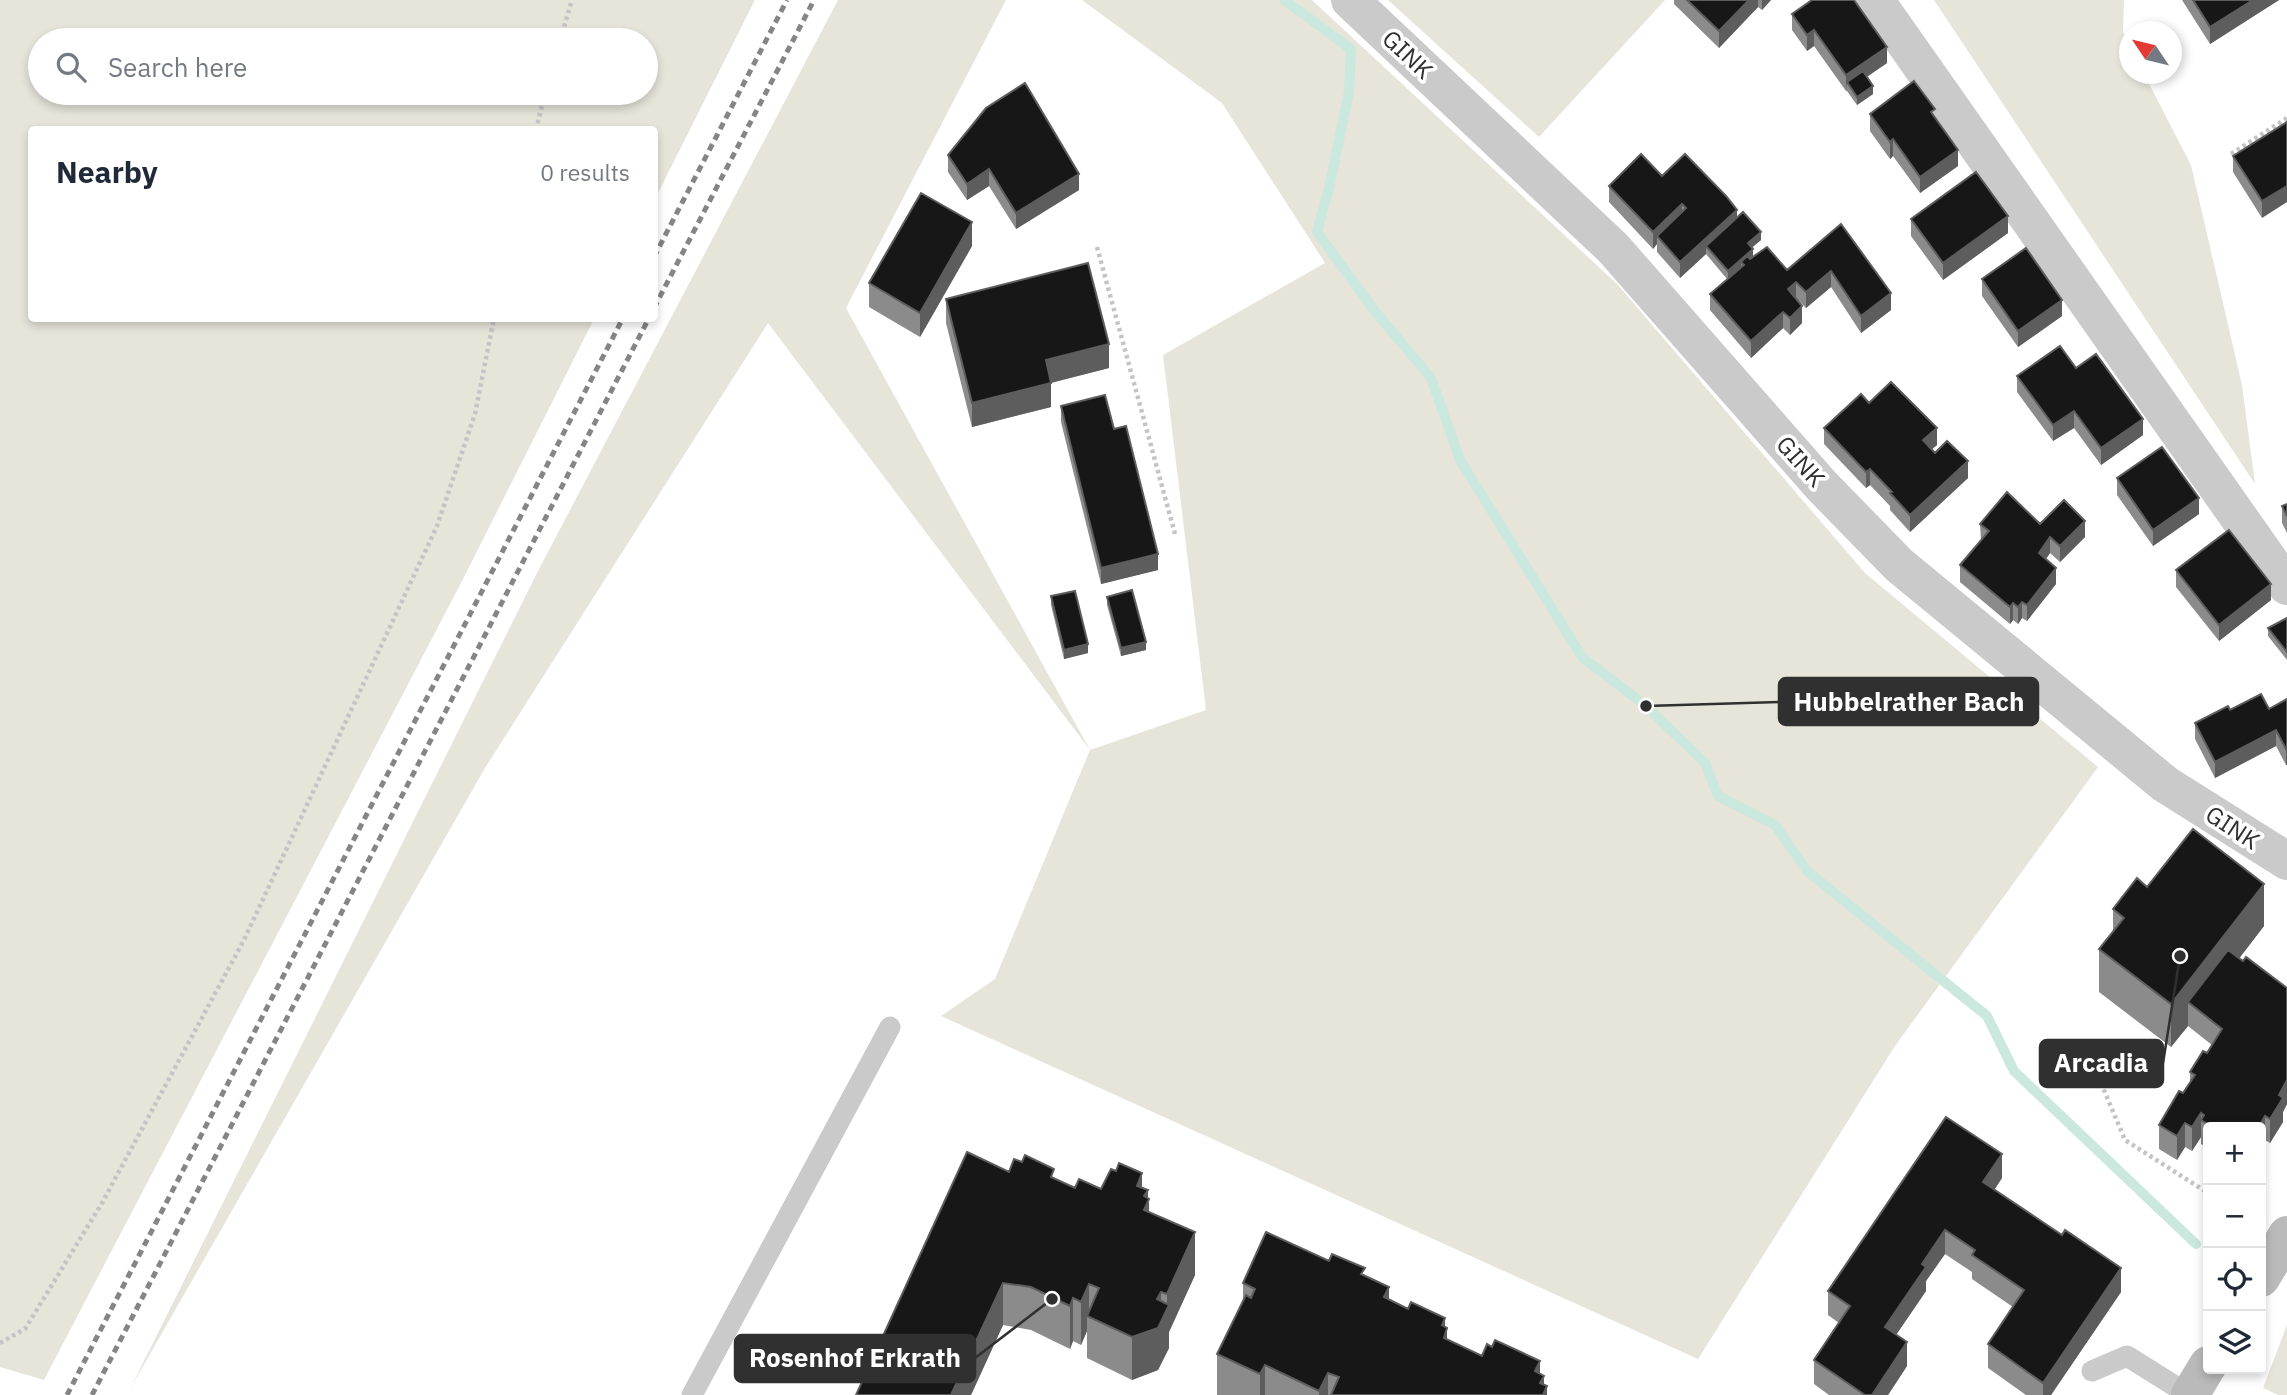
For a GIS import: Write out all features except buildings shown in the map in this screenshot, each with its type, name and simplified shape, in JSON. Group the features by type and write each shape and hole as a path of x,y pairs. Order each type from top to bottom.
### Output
{"main road":[{"path":"2266,1270 2287,1235"},
{"path":"2190,1395 2203,1374"}],"street":[{"path":"1875,0 2287,586"},
{"name":"GINK","path":"1355,5 1613,248 1821,485 1899,565 2165,784 2287,862"}],"lane":[{"path":"692,1395 890,1027"},
{"path":"2092,1371 2127,1356 2190,1395"}],"path":[{"path":"564,28 572,0"},
{"path":"537,126 542,105"},
{"path":"2231,154 2287,118"},
{"path":"1097,247 1175,534"},
{"path":"0,1343 25,1329 102,1203 244,940 437,526 475,414 493,322"},
{"path":"2101,1083 2125,1140 2203,1190"}],"shaded area":[{"path":"0,0 755,0 658,193 658,126 28,126 28,322 592,322 460,585 44,1380 0,1367"},
{"path":"838,0 1006,0 846,308 1090,750 768,323 485,768 130,1389 539,569"},
{"path":"1082,0 1312,0 1617,284 1865,573 2098,767 1895,1046 1698,1359 941,1016 995,979 1090,750 1206,710 1163,355 1325,263 1222,103"},
{"path":"1388,0 1665,0 1539,137"},
{"path":"1934,0 2124,0 2123,21 2119,21 2119,84 2149,84 2191,165 2242,385 2255,484"},
{"path":"2287,1325 2287,1395 2278,1395 2263,1388"}],"waterway":[{"path":"1284,0 1351,49 1349,92 1317,232 1374,310 1431,378 1460,460 1582,657 1646,706 1705,763 1718,796 1775,825 1807,871 1987,1016 2014,1071 2196,1244"}],"railway":[{"path":"658,249 787,0"},
{"path":"658,300 814,0"},
{"path":"67,1395 621,322"},
{"path":"92,1395 647,322"}],"place":[{"name":"Hubbelrather Bach","path":"1646,706"},
{"name":"Arcadia","path":"2180,956"},
{"name":"Rosenhof Erkrath","path":"1052,1299"}]}
